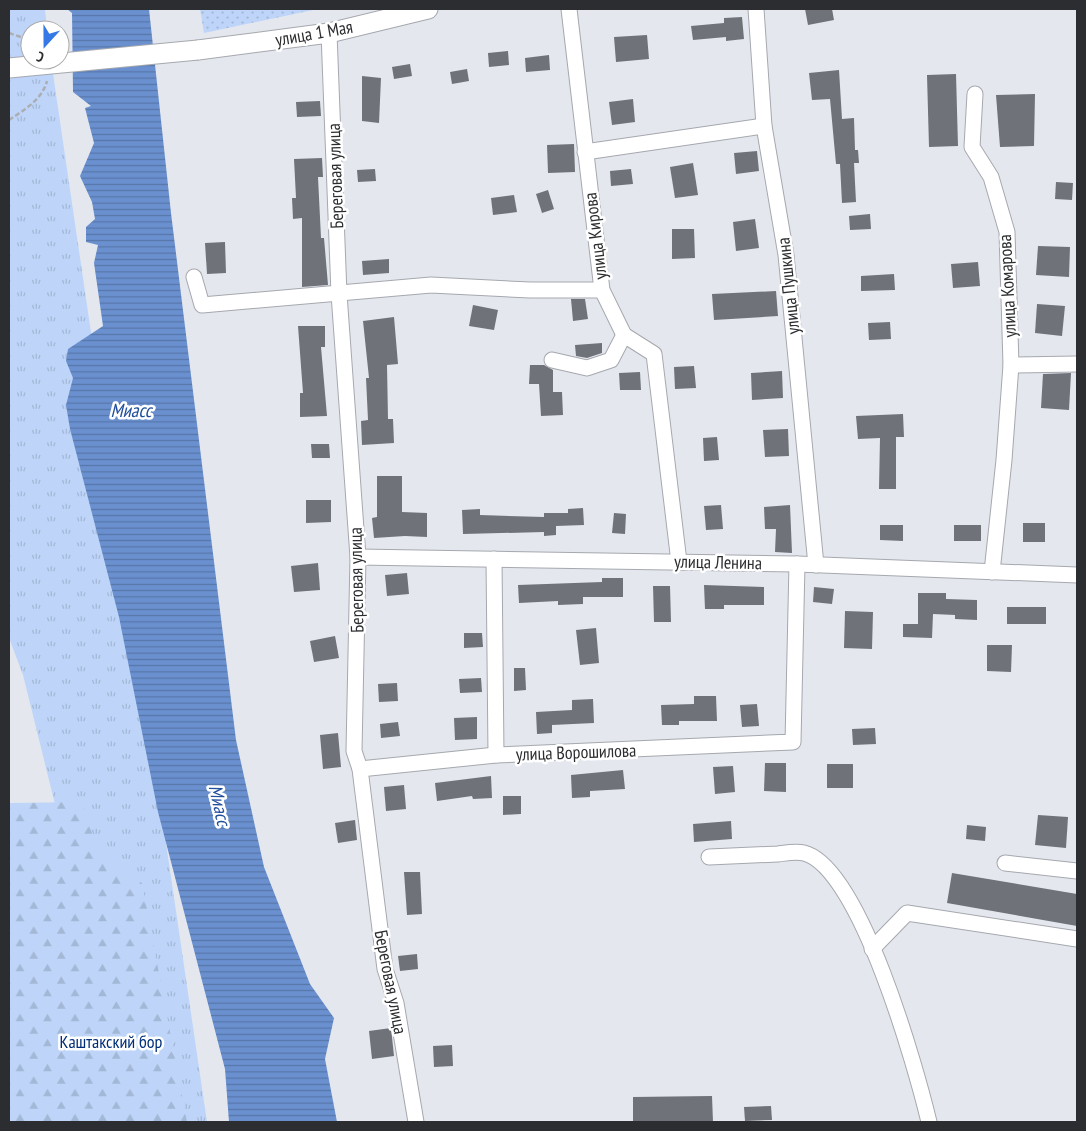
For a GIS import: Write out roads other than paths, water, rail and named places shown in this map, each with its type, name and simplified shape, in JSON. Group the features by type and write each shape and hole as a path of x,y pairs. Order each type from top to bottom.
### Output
{"main road":[{"name":"улица 1 Мая","path":"9,68 198,50 330,33 428,9"}],"street":[{"name":"улица Кирова","path":"569,9 602,290 624,334 654,354 679,562"},
{"name":"улица Пушкина","path":"756,9 764,126 786,255 816,565"},
{"name":"Береговая улица","path":"330,33 339,294 358,557 354,751 360,769 385,969 396,1003 416,1122"},
{"name":"улица Комарова","path":"975,94 972,147 991,178 1006,232 1011,365 1004,460 992,572"},
{"path":"585,152 764,126"},
{"path":"194,277 202,305 430,285 530,290 602,290"},
{"path":"552,360 587,368 611,360 624,334"},
{"path":"1011,365 1077,364"},
{"name":"улица Ленина","path":"358,557 797,564 1077,575"},
{"path":"494,559 496,755"},
{"name":"улица Ворошилова","path":"360,769 496,755 793,742 797,564"},
{"path":"709,857 803,852 821,860 842,886 883,972 917,1072 928,1122"},
{"path":"1004,863 1077,871"},
{"path":"872,949 907,913 1077,939"}],"water":[{"name":"Миасс","path":"67,9 149,9 171,213 236,740 264,867 310,984 334,1018 325,1059 337,1122 229,1122 225,1069 158,812 119,617 70,429 66,405 73,378 66,361 68,349 103,326 94,263 98,245 86,242 86,227 95,219 92,202 80,176 94,143 85,108 91,106 73,92 72,13"}],"park label":[{"name":"Каштакский бор","path":"111,1041"}]}
